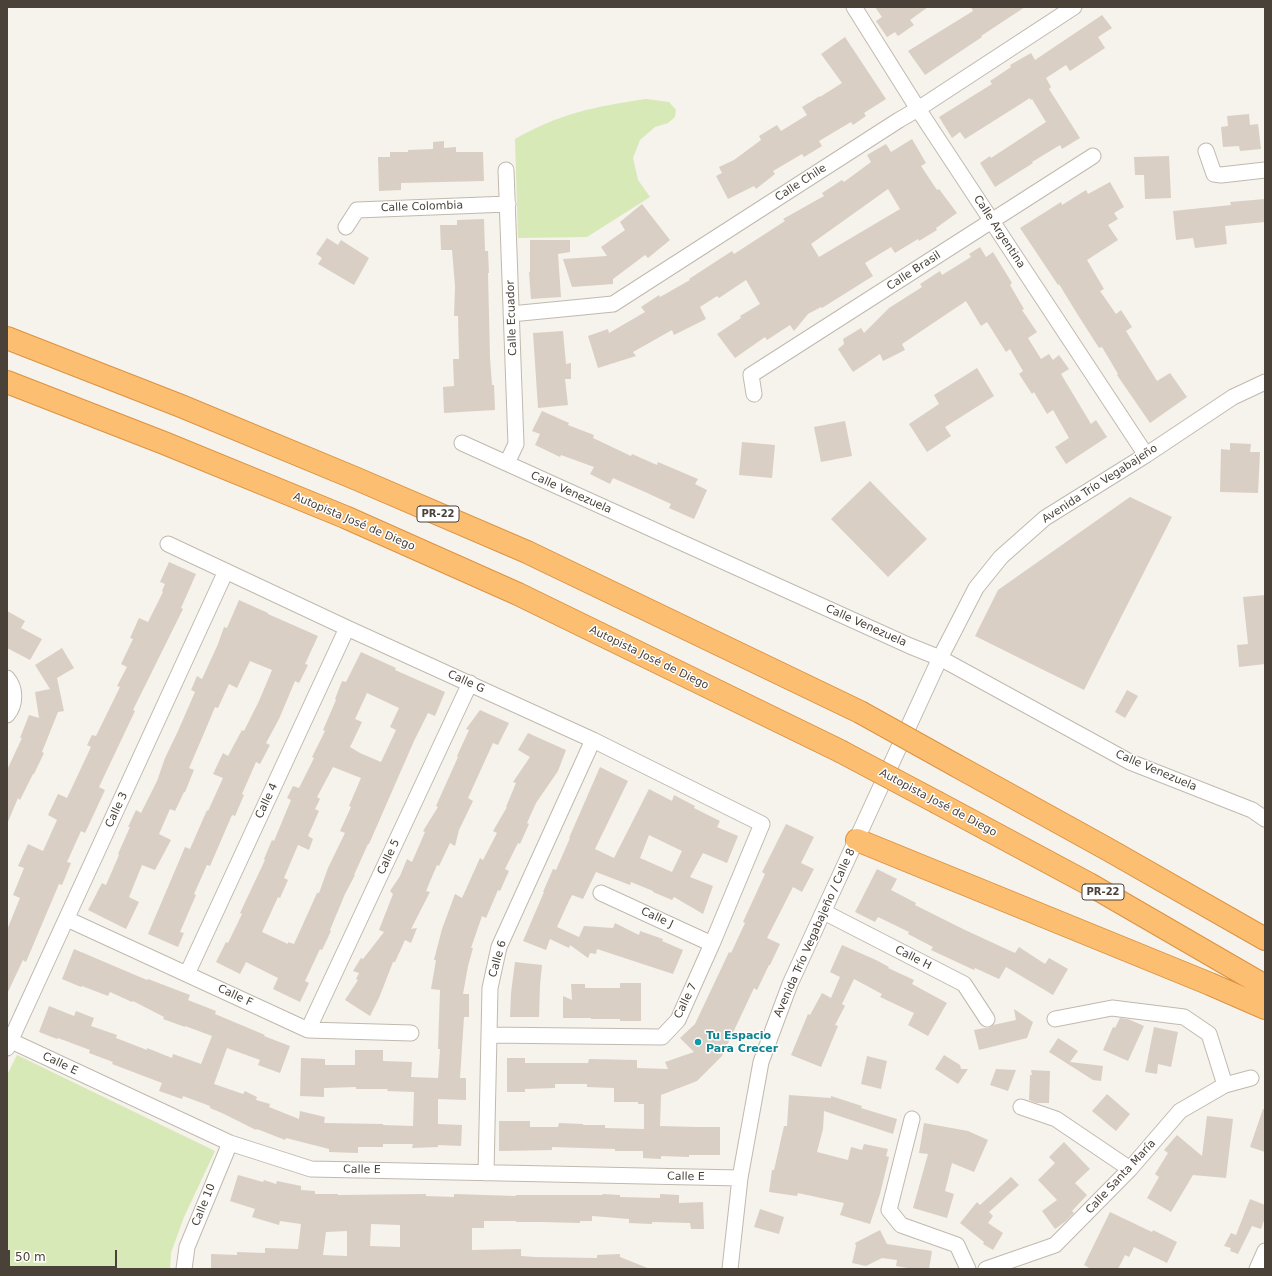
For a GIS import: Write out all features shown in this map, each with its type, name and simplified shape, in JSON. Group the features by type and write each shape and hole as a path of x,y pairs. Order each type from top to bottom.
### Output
{"highway":[{"name":"PR-22","path":"7,338 188,409 527,552 860,712 1109,850 1265,939"},
{"name":"Autopista José de Diego","path":"7,382 171,446 367,527 518,594 840,751 1089,884 1265,986"},
{"path":"856,840 1210,984 1265,1008"}],"street":[{"name":"Calle Argentina","path":"854,7 918,109 1146,455"},
{"name":"Calle Chile","path":"511,314 613,304 918,109 1074,7"},
{"path":"1206,151 1214,174 1222,175 1265,170"},
{"name":"Calle Brasil","path":"754,394 751,375 1093,156"},
{"name":"Calle Ecuador","path":"506,170 516,444 507,463"},
{"name":"Calle Colombia","path":"346,227 357,210 508,204"},
{"name":"Avenida Trío Vegabajeño","path":"940,658 976,588 1001,557 1045,518 1146,455 1233,397 1265,382"},
{"name":"Calle Venezuela","path":"462,443 903,643 940,658 1130,762 1252,810 1265,819"},
{"name":"Calle G","path":"168,544 347,628 593,740 762,824"},
{"name":"Calle 3","path":"8,1043 67,919 226,571"},
{"name":"Calle 4","path":"187,974 347,628"},
{"name":"Avenida Trío Vegabajeño / Calle 8","path":"730,1269 740,1178 761,1062 790,984 940,658"},
{"path":"7,678 14,691 14,702 7,715"},
{"name":"Calle 5","path":"308,1030 470,684"},
{"name":"Calle 6","path":"486,1173 490,988 499,947 593,740"},
{"name":"Calle 7","path":"489,1035 662,1037 678,1020 712,944 762,824"},
{"name":"Calle J","path":"601,893 712,944"},
{"name":"Calle H","path":"824,912 964,984 987,1019"},
{"name":"Calle F","path":"67,919 308,1030 411,1033"},
{"path":"1055,1019 1112,1008 1184,1017 1209,1034 1225,1085"},
{"name":"Calle E","path":"8,1043 230,1143 311,1169 740,1178"},
{"name":"Calle Santa María","path":"986,1269 1055,1244 1130,1169 1180,1111 1225,1085 1251,1078"},
{"path":"1021,1107 1056,1119 1130,1169"},
{"path":"912,1119 889,1210 901,1225 957,1246 968,1269"},
{"name":"Calle 10","path":"184,1269 187,1247 230,1143"},
{"path":"1256,1269 1265,1251"}],"green space":[{"path":"646,99 669,102 676,110 675,117 668,123 655,127 640,140 633,158 638,180 650,197 587,237 518,238 515,139 547,123 578,112"},
{"path":"17,1055 215,1151 184,1217 171,1253 170,1269 7,1269 7,1075"}],"building":[{"path":"875,7 928,7 910,20 914,25 898,36 895,32 887,37 876,21 882,17"},
{"path":"971,7 1025,7 925,75 908,51 973,11"},
{"path":"1102,15 1112,28 1098,37 1105,48 1070,71 1066,65 1046,78 1051,87 1049,89 1080,138 1062,149 1060,145 995,187 980,163 990,156 991,158 1046,122 1032,99 1030,100 1030,98 965,139 960,132 952,138 939,117 992,84 990,81 1011,67 1010,65 1031,53 1035,60"},
{"path":"845,37 886,99 864,113 866,116 853,125 851,122 819,141 822,146 804,157 802,154 773,171 775,174 756,189 754,186 728,199 716,176 722,173 719,167 734,160 761,140 759,136 777,125 781,131 807,115 802,107 842,83 821,54"},
{"path":"1249,114 1250,125 1258,124 1261,149 1240,151 1239,146 1223,147 1221,127 1228,126 1227,116"},
{"path":"912,139 926,163 921,166 937,190 939,189 957,213 936,228 937,230 919,241 918,239 895,253 891,247 865,263 873,276 822,308 821,307 808,314 794,331 790,325 767,340 765,337 735,358 717,334 741,318 740,316 760,304 746,280 719,298 717,296 700,307 706,319 674,335 672,330 633,352 636,356 598,368 588,336 608,329 609,333 645,312 641,307 659,295 660,297 690,280 689,279 732,251 734,254 785,221 783,219 824,196 822,193 842,180 844,182 871,162 867,155 886,144 891,152","holes":["888,189 900,209 819,257 811,244"]},
{"path":"444,141 444,148 456,147 456,152 483,152 484,181 401,183 401,190 379,191 378,157 390,157 390,152 408,152 408,150 433,149 433,142"},
{"path":"1169,156 1171,198 1145,199 1144,175 1135,175 1134,157"},
{"path":"1110,182 1124,207 1114,213 1118,219 1108,225 1118,240 1087,260 1104,289 1100,291 1116,314 1121,310 1132,327 1126,331 1157,381 1170,373 1187,397 1150,423 1117,375 1118,374 1102,347 1099,348 1059,284 1058,285 1020,228 1061,202 1062,205 1086,190 1088,194"},
{"path":"1265,199 1265,222 1225,226 1227,244 1195,248 1193,238 1176,240 1173,211 1231,205 1230,202"},
{"path":"642,204 670,240 648,258 645,255 613,279 613,284 572,287 563,259 607,256 601,247 625,230 620,222"},
{"path":"484,219 485,251 488,251 490,358 492,385 494,385 495,410 444,413 443,387 454,386 453,359 459,359 458,316 454,316 455,286 452,250 441,250 440,225 457,225 457,220"},
{"path":"327,238 338,245 341,240 369,258 354,285 318,264 322,258 316,254"},
{"path":"530,240 570,240 570,252 558,254 561,297 531,299 529,272"},
{"path":"980,247 986,257 993,252 1012,283 1010,285 1024,309 1022,310 1037,332 1028,338 1041,359 1049,354 1053,360 1059,355 1069,369 1061,374 1091,424 1096,420 1107,437 1066,464 1055,447 1069,438 1053,410 1047,414 1034,392 1032,394 1019,374 1023,371 1010,349 1006,352 987,322 981,326 966,301 902,344 905,350 883,361 880,354 853,372 838,349 844,344 843,339 861,328 864,333 889,308 922,287 920,284 940,271 942,275 971,257 969,254"},
{"path":"563,331 566,364 571,363 571,379 565,379 568,405 538,408 533,333"},
{"path":"977,368 994,396 945,427 951,436 927,452 909,424 939,404 934,395"},
{"path":"542,411 569,423 568,425 594,435 593,438 631,456 632,454 657,465 658,462 698,479 695,484 707,490 694,519 669,508 671,504 613,478 610,484 590,474 594,467 561,455 560,457 535,445 540,434 532,431"},
{"path":"845,421 852,456 821,462 814,427"},
{"path":"742,442 775,445 772,478 739,475"},
{"path":"1230,443 1251,444 1250,452 1260,452 1258,493 1220,492 1221,449 1230,450"},
{"path":"870,481 927,539 888,577 831,519"},
{"path":"1130,497 1172,517 1084,690 975,636 998,590"},
{"path":"169,562 196,574 181,608 183,609 133,710 135,711 99,787 105,790 85,833 81,831 67,862 71,863 62,885 59,884 26,962 23,960 7,994 7,930 20,898 13,895 24,868 18,866 28,844 43,851 57,820 48,815 58,794 67,798 91,747 87,745 92,735 96,736 120,687 117,686 127,667 121,664 133,639 130,638 139,618 148,622 163,592 162,591 165,584 160,582"},
{"path":"1265,595 1265,664 1239,667 1237,645 1248,644 1243,597"},
{"path":"239,600 318,636 305,664 308,665 299,683 295,681 279,719 266,743 270,745 260,764 256,762 242,794 244,795 235,816 232,815 210,866 207,865 194,894 196,895 180,932 184,933 178,947 148,934 185,847 190,849 223,778 213,774 223,753 228,756 242,730 244,731 272,670 250,661 237,688 229,684 218,708 215,707 189,768 194,770 185,792 175,811 170,809 159,834 171,840 155,870 142,865 129,897 139,902 126,929 88,910 102,883 106,885 136,810 141,813 157,781 165,758 195,692 191,690 197,676 202,679 224,627 227,628"},
{"path":"7,611 25,621 21,628 42,639 30,660 7,648"},
{"path":"62,648 74,668 57,678 64,711 58,712 42,752 44,753 20,800 18,798 7,824 7,770 22,738 20,738 29,715 39,718 35,692 50,689 35,665"},
{"path":"361,652 396,668 395,670 445,692 435,716 428,713 414,741 369,844 345,894 330,930 331,931 322,950 320,949 305,981 309,983 300,1002 273,989 278,978 246,962 240,974 216,962 226,942 228,943 242,914 240,913 265,860 264,859 272,840 274,841 291,800 287,798 293,786 299,788 325,731 323,730 336,700 335,699 342,681 346,682","holes":["367,693 399,708 390,727 396,730 381,762 350,747 362,722 355,719","333,767 361,778 349,806 351,807 340,831 345,833 328,868 319,893 317,893 294,944 288,942 288,944 262,932 278,897 280,898 288,880 284,878 298,845 309,850 313,839 308,836 319,811 315,809 320,799 317,797"]},
{"path":"1127,690 1138,696 1125,718 1115,712"},
{"path":"480,710 509,723 498,745 493,743 468,798 473,801 459,830 455,846 450,843 439,866 437,865 426,891 430,892 411,929 417,928 411,943 405,940 395,962 393,962 379,998 370,1016 345,1000 358,980 356,979 359,973 353,971 361,958 363,959 384,932 379,930 393,894 390,891 400,876 407,859 412,862 425,832 423,831 438,807 436,806 469,730 466,729"},
{"path":"528,733 566,750 558,771 536,803 520,844 518,843 505,869 509,871 500,891 498,890 486,918 482,916 471,948 473,948 463,994 469,994 469,1017 464,1017 460,1078 466,1078 466,1100 438,1099 438,1124 462,1125 461,1146 438,1145 438,1147 412,1148 413,1144 383,1144 383,1147 358,1147 358,1153 329,1152 329,1149 286,1138 285,1140 257,1129 256,1130 210,1108 210,1106 183,1096 182,1099 159,1091 162,1083 112,1064 113,1062 89,1053 90,1050 39,1032 49,1006 74,1016 76,1011 94,1018 91,1026 117,1035 116,1038 172,1058 173,1054 201,1064 212,1036 163,1019 164,1017 133,1001 132,1002 110,992 108,996 62,979 74,949 147,980 148,979 190,995 188,1000 216,1011 215,1014 290,1046 280,1073 258,1065 260,1060 227,1048 214,1084 243,1094 245,1091 257,1097 256,1100 270,1104 269,1107 299,1119 300,1111 325,1117 324,1123 413,1126 414,1092 387,1091 388,1089 356,1089 356,1087 324,1088 324,1097 300,1096 301,1058 325,1059 325,1065 355,1065 355,1050 383,1050 383,1061 412,1062 411,1077 438,1078 440,1049 438,1049 440,990 431,989 436,960 434,960 442,929 455,894 462,898 480,858 483,860 497,833 493,831 507,807 516,783 513,782 530,757 518,750"},
{"path":"600,767 628,781 595,849 614,858 649,789 672,801 674,795 695,806 694,808 720,821 717,827 738,836 727,863 703,853 690,877 713,886 703,914 674,897 672,900 631,882 630,885 596,872 583,899 572,895 568,903 557,927 579,937 584,926 613,928 615,923 639,935 640,931 663,939 662,941 683,950 673,974 597,949 596,954 590,953 588,958 570,945 569,948 550,939 546,950 523,941 553,869 556,870","holes":["649,835 682,851 672,872 640,858"]},
{"path":"786,824 814,837 801,863 814,869 802,892 793,887 767,938 780,944 757,990 754,988 722,1056 697,1081 661,1095 660,1126 720,1127 720,1155 689,1155 689,1157 661,1156 661,1159 643,1158 643,1151 615,1151 615,1149 552,1147 552,1150 499,1151 499,1121 530,1121 530,1127 558,1127 559,1123 605,1125 605,1128 644,1129 644,1104 638,1104 638,1102 614,1102 614,1088 587,1087 587,1084 555,1084 555,1088 525,1089 525,1092 507,1092 507,1058 525,1058 525,1063 588,1063 589,1059 637,1060 637,1068 668,1069 665,1062 694,1052 680,1038 695,1024 729,952 731,953 745,923 743,922 765,874 762,872"},
{"path":"877,869 897,879 891,890 916,903 915,905 1015,953 1019,947 1045,964 1049,958 1068,969 1053,995 1006,967 999,979 975,968 974,970 931,950 933,947 908,934 909,932 878,917 875,922 855,912"},
{"path":"842,945 876,960 889,967 888,968 914,980 912,984 947,1003 928,1036 908,1025 914,1013 880,997 882,994 854,979 842,1004 845,1006 835,1025 838,1026 821,1067 791,1055 808,1014 810,1015 822,993 831,998 840,977 830,972"},
{"path":"515,962 542,965 539,1017 510,1017"},
{"path":"620,983 641,983 641,1021 563,1018 563,996 572,1000 571,984 585,984 585,988 620,988"},
{"path":"1014,1009 1033,1022 1027,1038 979,1050 974,1030 988,1028 993,1025 1016,1020"},
{"path":"1120,1018 1128,1019 1144,1026 1128,1061 1103,1050 1113,1027 1115,1028"},
{"path":"1154,1027 1178,1032 1171,1067 1158,1064 1157,1074 1145,1072"},
{"path":"1058,1038 1078,1051 1070,1062 1103,1066 1101,1081 1093,1080 1049,1052"},
{"path":"944,1055 960,1065 961,1069 968,1069 958,1084 935,1069"},
{"path":"867,1056 887,1061 881,1089 861,1084"},
{"path":"996,1069 1016,1070 1008,1091 990,1085"},
{"path":"1031,1070 1050,1071 1049,1103 1036,1103 1029,1100 1030,1075 1032,1075"},
{"path":"1107,1094 1130,1114 1116,1131 1092,1111"},
{"path":"789,1095 831,1098 831,1096 862,1106 861,1108 897,1119 893,1134 824,1111 823,1129 817,1152 848,1160 851,1147 862,1150 864,1144 888,1149 886,1156 889,1157 880,1194 870,1224 840,1215 844,1203 798,1193 797,1196 769,1192 772,1170 774,1170 784,1126 787,1126"},
{"path":"1263,1109 1265,1109 1265,1152 1250,1147"},
{"path":"1207,1116 1233,1119 1226,1178 1193,1175 1171,1212 1147,1198 1159,1177 1155,1174 1168,1153 1164,1150 1177,1135 1202,1156"},
{"path":"924,1123 968,1131 988,1140 974,1172 952,1163 945,1191 954,1194 947,1218 913,1208 928,1154 919,1153"},
{"path":"1064,1142 1090,1169 1075,1183 1087,1195 1072,1211 1074,1213 1055,1229 1042,1211 1057,1200 1038,1180 1055,1163 1049,1157"},
{"path":"238,1175 263,1182 264,1180 276,1184 277,1181 301,1186 301,1190 315,1191 315,1194 426,1194 426,1196 454,1197 454,1194 516,1196 603,1194 620,1195 620,1197 660,1198 660,1194 679,1195 679,1203 703,1202 704,1229 691,1229 690,1223 629,1223 629,1219 592,1216 592,1221 580,1221 580,1223 484,1221 484,1228 472,1228 472,1250 521,1249 521,1256 535,1257 597,1258 597,1255 620,1254 620,1257 650,1269 211,1269 211,1254 237,1255 237,1252 265,1253 265,1248 298,1249 301,1224 280,1221 279,1225 252,1217 255,1209 230,1201","holes":["371,1224 400,1225 400,1247 370,1246","347,1231 347,1256 323,1255 326,1232"]},
{"path":"1011,1177 1019,1185 989,1212 993,1216 988,1223 1003,1233 993,1250 983,1244 984,1242 960,1223 977,1202 980,1205"},
{"path":"1250,1199 1265,1205 1265,1218 1261,1229 1252,1226 1238,1254 1230,1251 1231,1248 1224,1246 1231,1233 1236,1235"},
{"path":"760,1209 784,1217 779,1234 754,1227"},
{"path":"1110,1212 1177,1242 1167,1263 1134,1247 1129,1257 1125,1255 1118,1269 1091,1269 1084,1265"},
{"path":"880,1230 887,1244 932,1251 929,1269 913,1269 896,1266 897,1260 882,1258 866,1266 852,1263 856,1246 855,1243"}],"place":[{"name":"Tu Espacio Para Crecer","path":"698,1042"}]}
